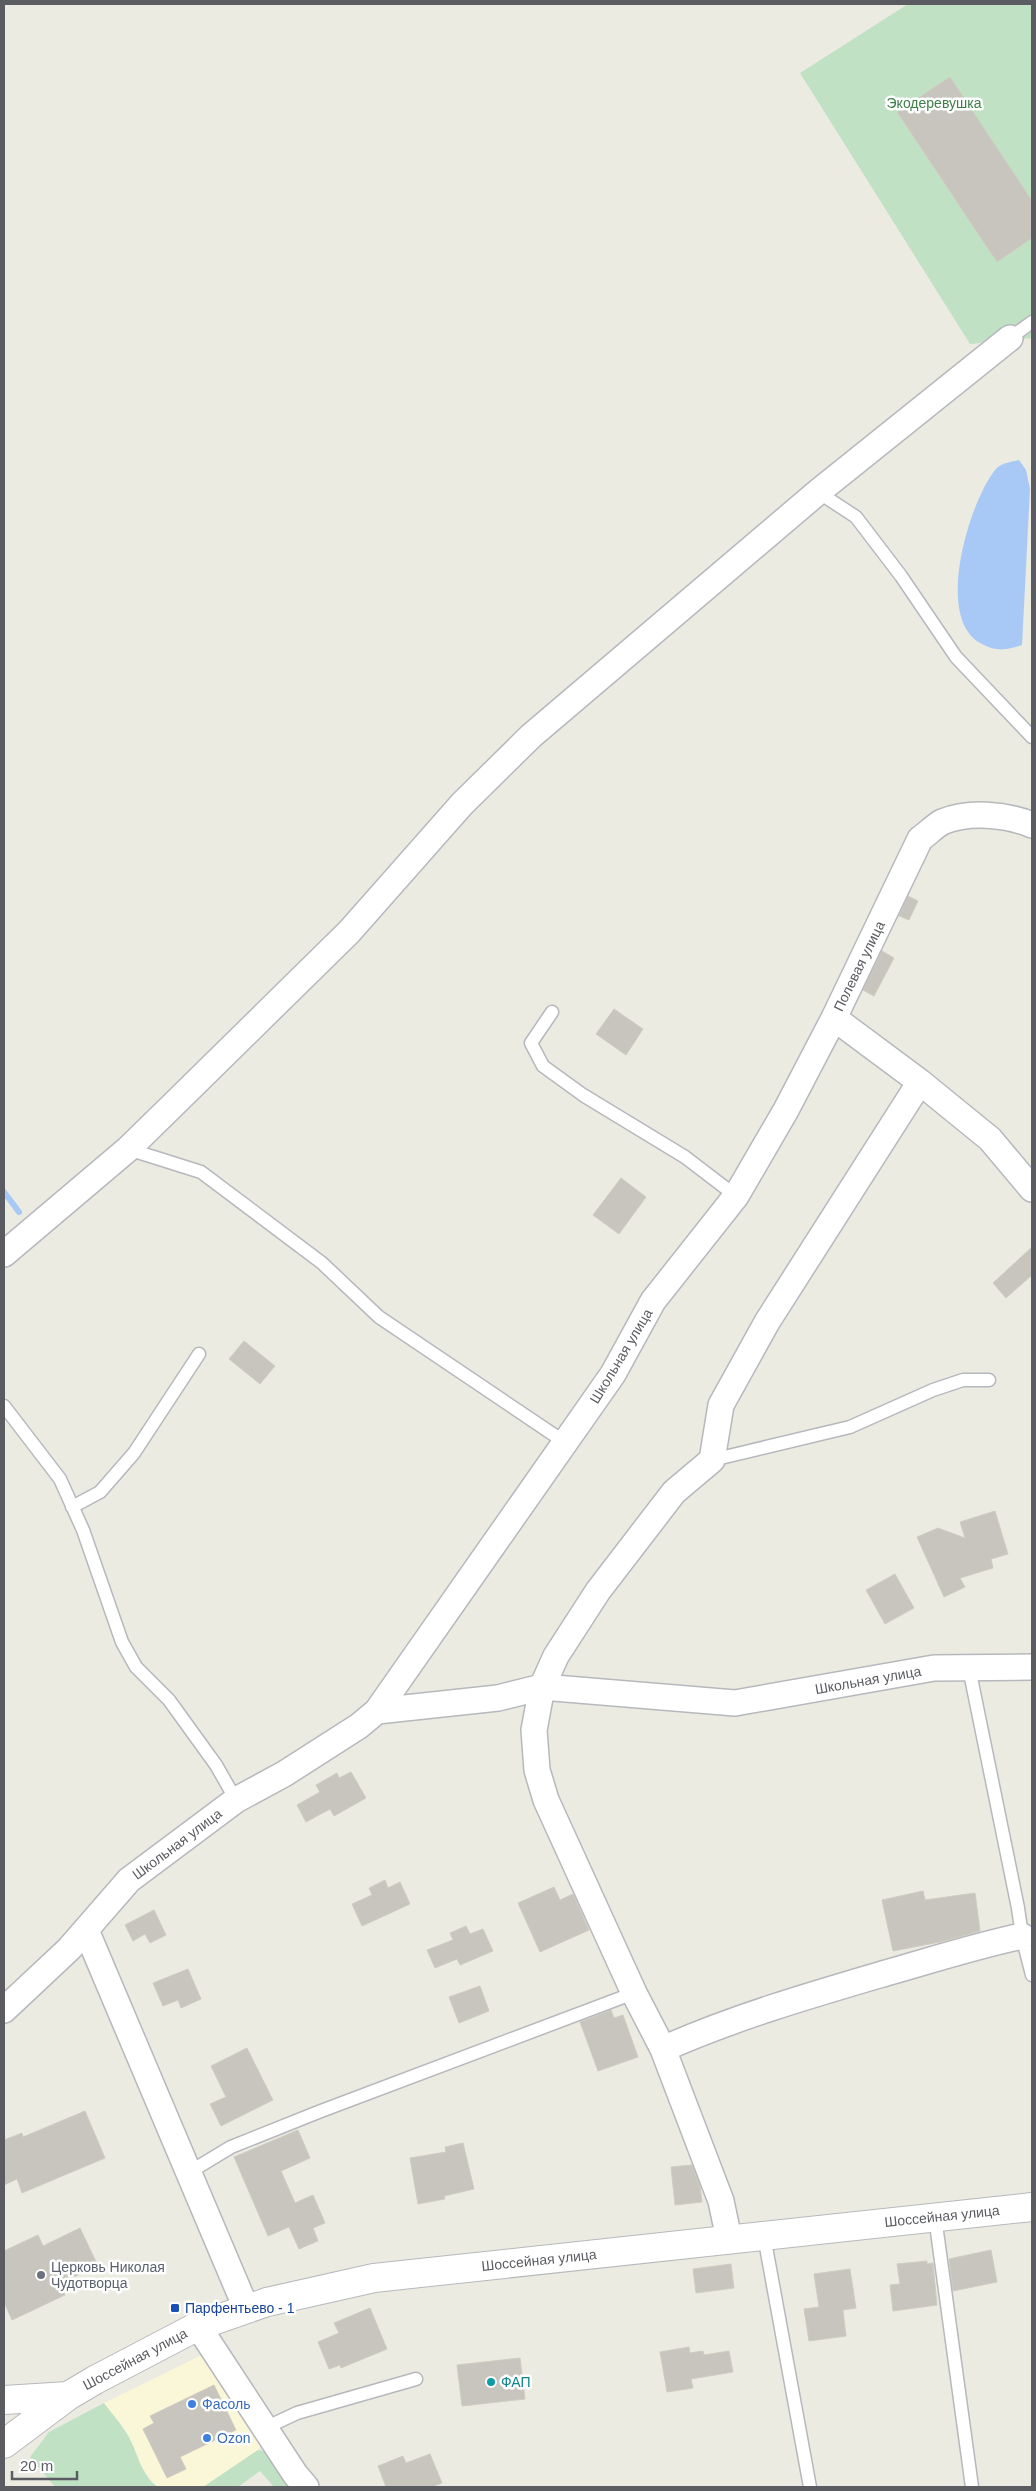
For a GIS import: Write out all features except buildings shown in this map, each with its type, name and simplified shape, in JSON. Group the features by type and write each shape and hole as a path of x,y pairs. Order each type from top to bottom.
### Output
{"street":[{"path":"4,1254 128,1149 349,932 462,804 531,736 818,492 1010,338"},
{"name":"Полевая улица","path":"1032,825 1017,819 974,816 942,822 920,839 834,1018 920,1082 990,1139 1032,1189"},
{"name":"Школьная улица","path":"4,2010 69,1949 128,1880 236,1800 284,1774 359,1726 377,1711 614,1374 653,1301 736,1196 786,1110 834,1018"},
{"path":"728,2239 721,2201 663,2049 634,1993 546,1800 537,1770 534,1730 542,1688 556,1656 598,1591 674,1492 712,1460 721,1405 767,1322 920,1082"},
{"name":"Школьная улица","path":"377,1711 498,1698 542,1688 735,1703 934,1668 1032,1667"},
{"path":"86,1930 246,2308"},
{"path":"663,2049 706,2030 804,1997 976,1945 1022,1936"},
{"name":"Шоссейная улица","path":"4,2444 68,2396 198,2326 246,2308 374,2278 1032,2207"},
{"path":"198,2326 306,2487"},
{"path":"4,2400 68,2396"}],"lane":[{"path":"1010,338 1032,322"},
{"path":"818,492 856,517 901,576 956,657 1032,737"},
{"path":"552,1012 532,1043 543,1066 583,1094 684,1157 736,1196"},
{"path":"128,1149 201,1172 322,1263 379,1317 566,1442"},
{"path":"72,1506 100,1492 134,1453 199,1354"},
{"path":"712,1460 850,1427 963,1380 989,1380"},
{"path":"4,1406 60,1479 110,1604 122,1642 136,1667 169,1700 206,1750 236,1800"},
{"path":"969,1668 1018,1908 1022,1936 1032,1975"},
{"path":"188,2173 231,2148 321,2111 634,1993"},
{"path":"935,2217 972,2487"},
{"path":"764,2236 810,2487"},
{"path":"265,2428 297,2413 416,2378"}],"shaded area":[{"path":"208,2352 265,2439 258,2450 236,2467 203,2487 158,2487 153,2484 138,2461 128,2435 104,2403"}],"green space":[{"name":"Экодеревушка","path":"908,4 1032,4 1032,338 970,344 800,73"},
{"path":"104,2403 127,2434 147,2476 158,2487 55,2487 30,2457 49,2432"},
{"path":"258,2450 270,2452 299,2487 274,2487 260,2471 238,2487 203,2487"}],"water":[{"path":"1019,460 1026,470 1030,489 1022,645 1007,649 997,649 982,644 967,631 960,611 958,587 960,560 975,508 985,486 997,468 1006,463"}],"waterway":[{"path":"4,1192 19,1212"}],"place":[{"name":"Церковь Николая Чудотворца","path":"41,2275"},
{"name":"Парфентьево - 1","path":"175,2308"},
{"name":"ФАП","path":"491,2382"},
{"name":"Фасоль","path":"192,2404"},
{"name":"Ozon","path":"207,2438"}]}
